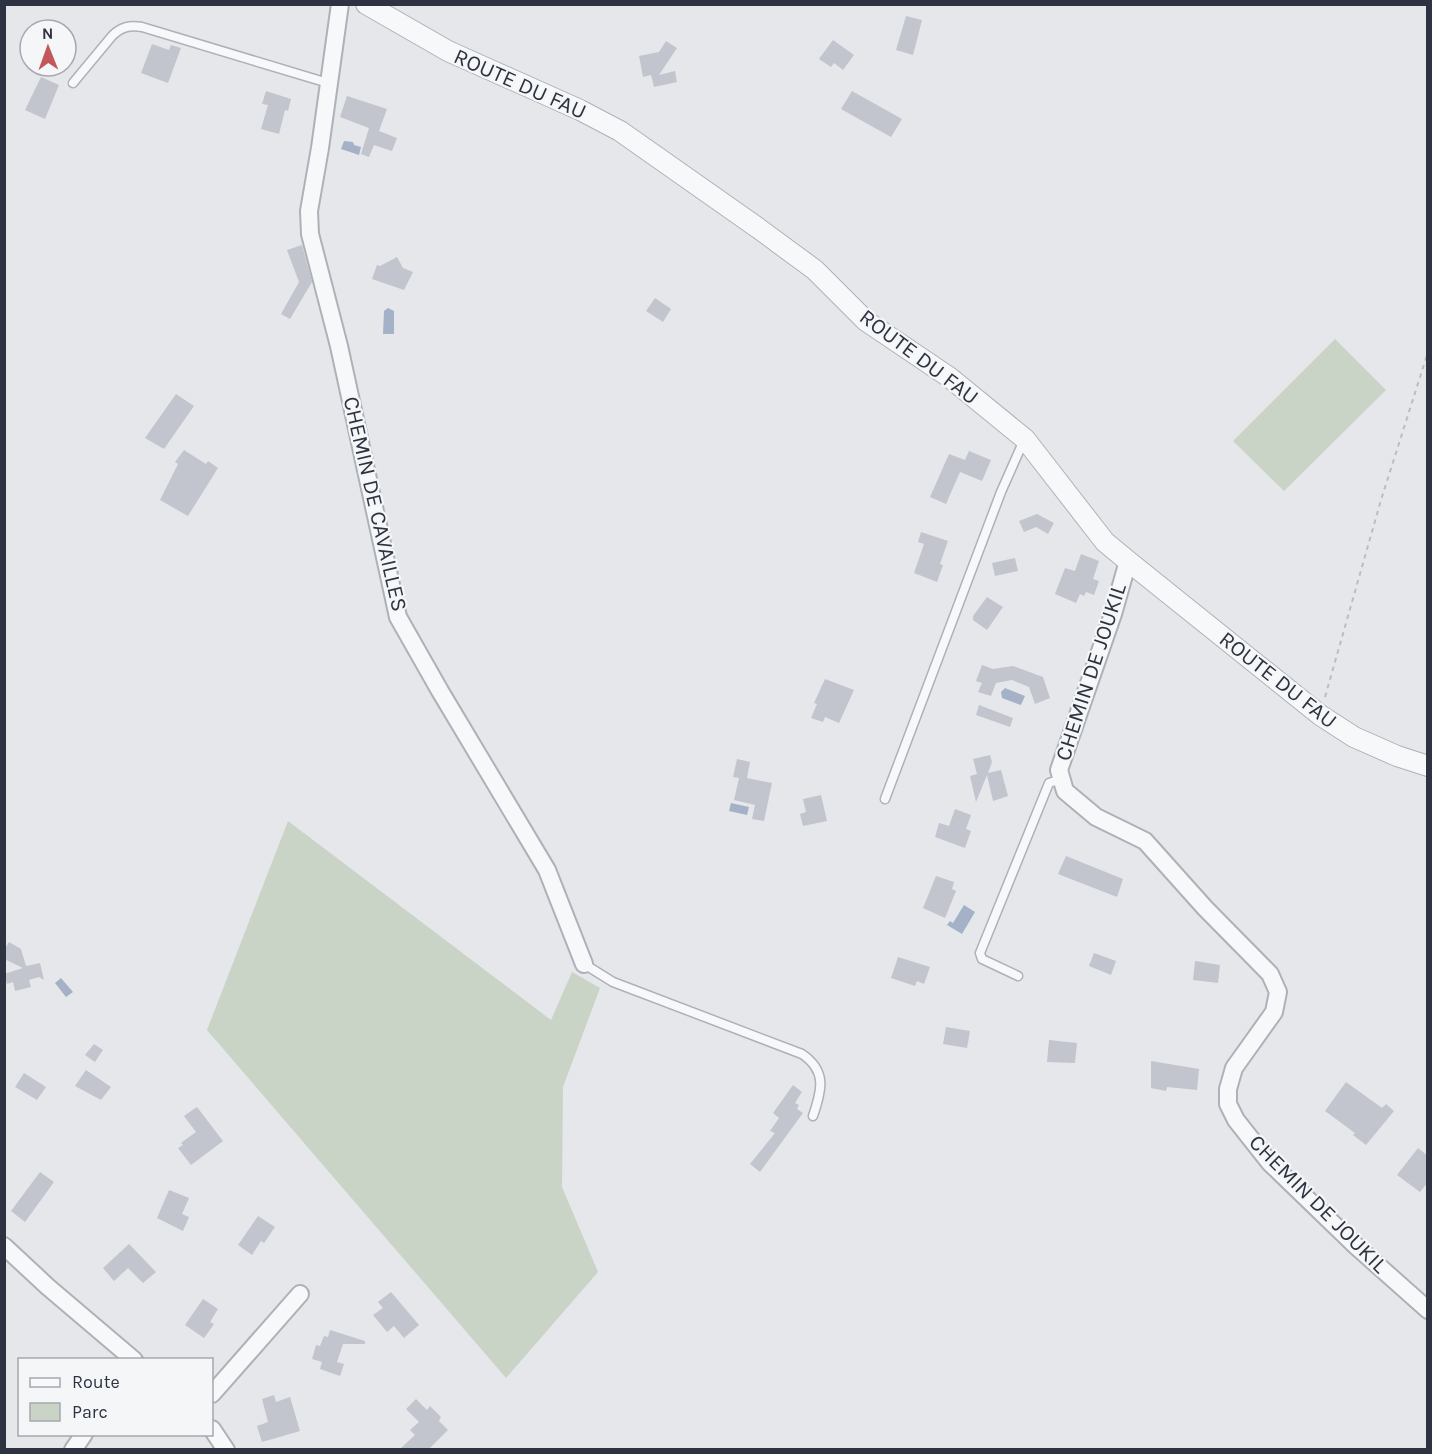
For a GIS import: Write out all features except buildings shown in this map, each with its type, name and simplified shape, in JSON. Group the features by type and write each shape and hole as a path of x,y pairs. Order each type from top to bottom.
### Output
{"street":[{"name":"CHEMIN DE CAVAILLES","path":"340,4 309,211 310,234 339,346 398,616 547,870 584,964"},
{"name":"ROUTE DU FAU","path":"366,4 448,51 580,110 620,131 758,228 815,270 866,321 949,377 1024,440 1105,542 1128,561 1320,715 1354,737 1397,756 1428,766"},
{"name":"CHEMIN DE JOUKIL","path":"1128,561 1113,614 1059,771 1065,791 1096,817 1145,841 1270,974 1278,992 1274,1012 1234,1068 1228,1089 1228,1104 1236,1120 1270,1163 1356,1246 1428,1310"},
{"path":"4,1246 48,1287 133,1358"},
{"path":"213,1393 300,1294"},
{"path":"213,1430 226,1449"},
{"path":"73,1449 83,1436"}],"lane":[{"path":"73,83 112,36 119,29 130,26 142,27 328,83"},
{"path":"885,799 1001,492 1024,440"},
{"path":"1018,976 982,959 980,953 1049,783 1061,779"},
{"path":"584,964 613,982 802,1054 819,1070 821,1082 813,1116"}],"path":[{"path":"1320,715 1381,500 1428,352"}],"green space":[{"path":"1335,339 1386,390 1284,491 1233,441"},
{"path":"288,821 551,1020 572,972 600,988 563,1087 562,1187 598,1272 506,1378 207,1030"}],"water":[{"path":"344,141 353,142 354,145 361,147 359,155 341,149"},
{"path":"388,308 394,311 394,334 383,334 384,311"},
{"path":"1005,688 1025,696 1021,705 1002,698 1001,692"},
{"path":"731,803 749,807 747,815 729,811"},
{"path":"964,905 975,912 962,934 947,925 950,921 953,923"},
{"path":"61,978 73,992 66,997 55,983"}]}
